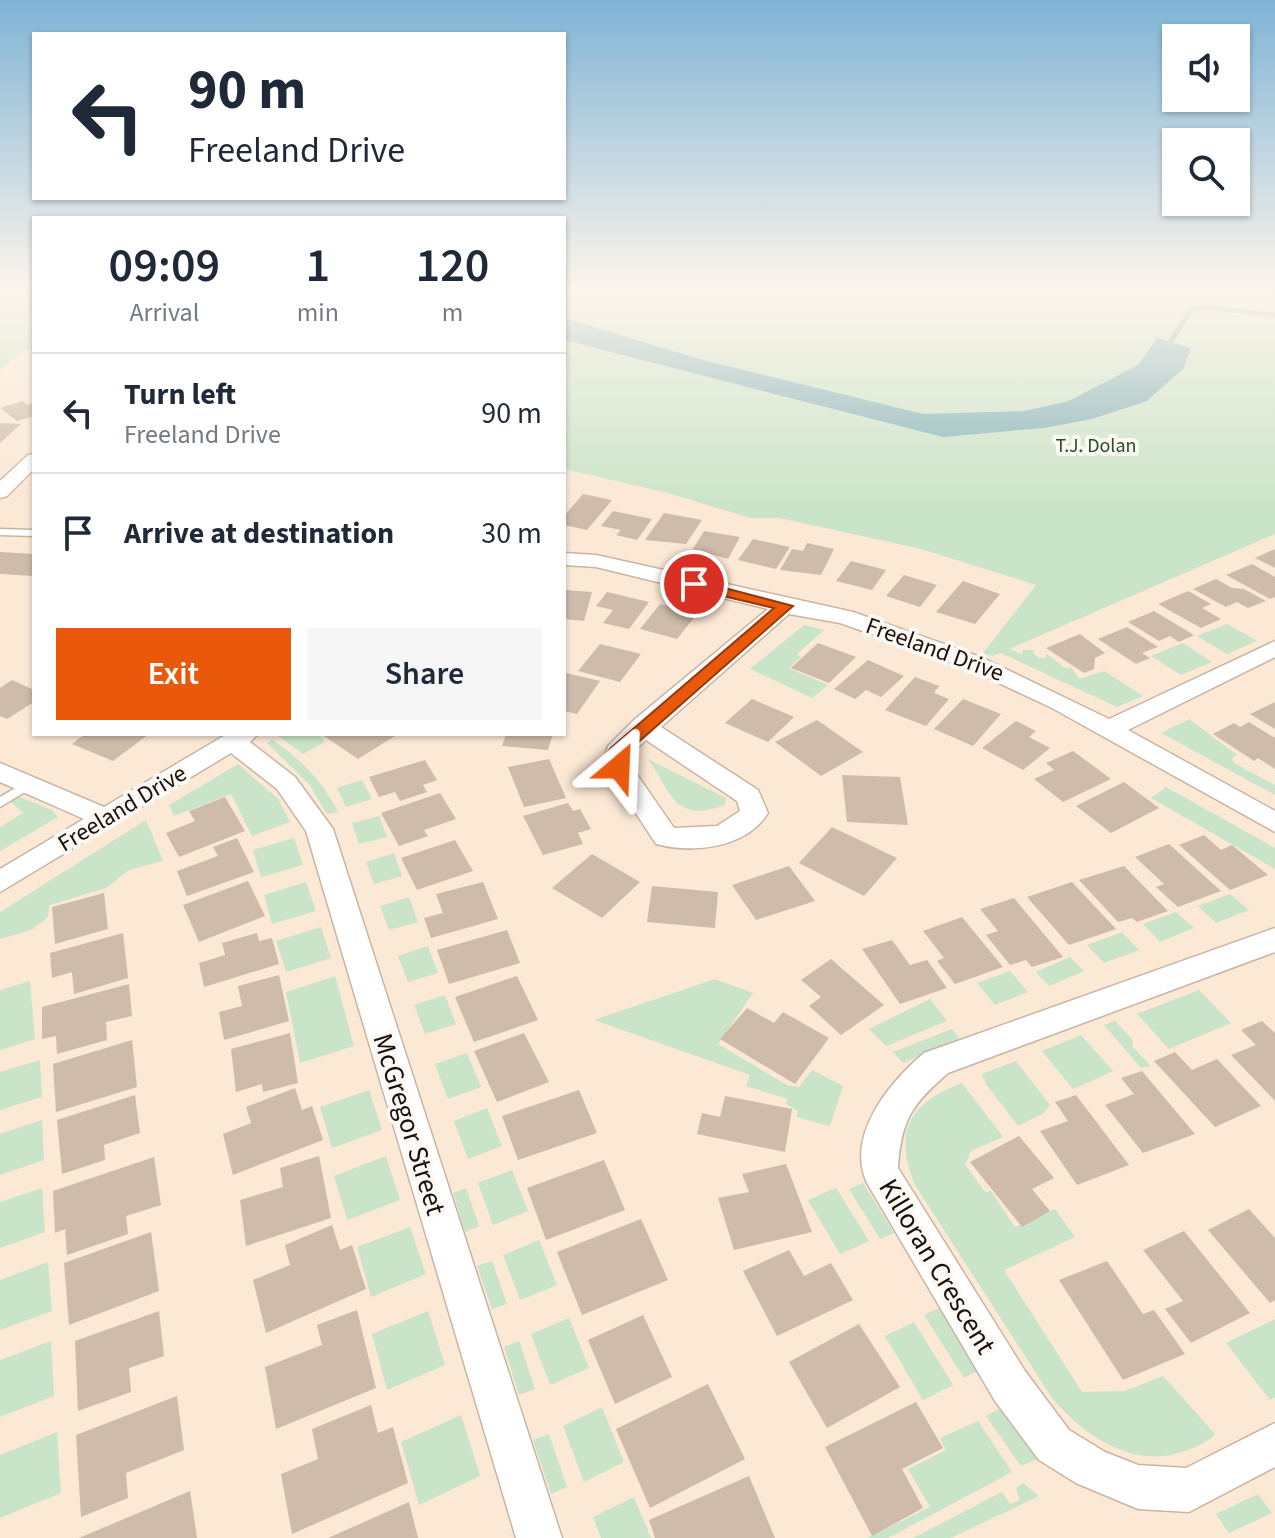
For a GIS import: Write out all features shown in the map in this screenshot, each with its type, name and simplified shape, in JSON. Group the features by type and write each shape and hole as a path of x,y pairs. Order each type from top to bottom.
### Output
{"street":[{"path":"0,492 32,461"},
{"name":"Freeland Drive","path":"566,559 596,561 785,606 845,617 894,632 1016,680 1275,823"},
{"path":"643,726 749,796 754,813 741,828 709,838 666,837 616,763 617,752 643,726 785,606"},
{"path":"1109,729 1275,648"},
{"name":"Freeland Drive","path":"0,882 239,738"},
{"name":"McGregor Street","path":"239,738 286,783 319,829 539,1538"},
{"path":"0,772 104,817"},
{"name":"Killoran Crescent","path":"1275,940 936,1063 900,1094 882,1140 880,1171 1010,1386 1054,1445 1091,1468 1138,1487 1189,1490 1275,1444"}],"lane":[{"path":"0,532 32,533"},
{"path":"0,803 29,784"}],"green space":[{"name":"T.J. Dolan","path":"566,364 1275,364 1275,534 1009,649 1022,654 1023,650 1035,650 1033,653 1039,658 1046,658 1046,653 1065,668 1072,668 1079,679 1104,671 1143,696 1117,707 1001,653 992,656 983,653 1036,585 921,549 780,518 750,518 668,493 566,469"},
{"path":"1227,624 1257,641 1227,654 1197,636"},
{"path":"804,625 824,630 797,654 801,657 789,668 828,685 812,698 750,669"},
{"path":"1183,643 1212,662 1181,675 1151,656"},
{"path":"1189,719 1237,755 1232,758 1234,763 1275,785 1275,795 1161,733"},
{"path":"278,736 320,736 325,742 303,754"},
{"path":"272,739 310,771 338,812 327,814 309,784 267,743"},
{"path":"648,759 726,798 725,805 695,811 685,808 670,795"},
{"path":"238,764 278,799 290,822 252,836 231,794 174,816 169,805"},
{"path":"362,780 372,799 346,807 337,788"},
{"path":"1166,787 1275,848 1275,869 1151,798"},
{"path":"17,796 52,810 58,817 0,851 0,827 23,813 9,800"},
{"path":"379,816 387,837 359,844 352,823"},
{"path":"146,820 163,861 129,870 106,888 50,905 48,917 31,930 0,939 0,912"},
{"path":"294,838 303,865 261,877 253,850"},
{"path":"394,853 402,876 374,884 366,862"},
{"path":"306,882 316,911 272,924 264,895"},
{"path":"1230,894 1249,910 1216,923 1198,906"},
{"path":"409,897 418,922 389,930 380,906"},
{"path":"1176,912 1194,928 1160,942 1143,924"},
{"path":"321,927 331,958 286,972 276,941"},
{"path":"1122,932 1139,950 1104,963 1087,945"},
{"path":"428,946 438,973 408,982 398,956"},
{"path":"1070,957 1084,971 1049,986 1036,972"},
{"path":"1010,971 1028,992 995,1005 977,983"},
{"path":"335,976 354,1046 300,1063 286,992"},
{"path":"715,979 753,993 718,1044 787,1085 799,1087 812,1070 843,1086 830,1126 796,1117 798,1111 785,1103 788,1099 746,1086 750,1075 594,1020"},
{"path":"30,981 35,1039 0,1050 0,990"},
{"path":"1199,990 1231,1023 1169,1049 1137,1014"},
{"path":"445,995 456,1024 425,1034 414,1005"},
{"path":"930,999 947,1021 886,1046 869,1029"},
{"path":"1115,1021 1151,1066 1141,1068 1104,1025"},
{"path":"952,1029 960,1039 903,1063 893,1052"},
{"path":"1081,1035 1113,1071 1073,1089 1042,1051"},
{"path":"467,1053 481,1087 448,1099 435,1064"},
{"path":"40,1060 42,1097 0,1110 0,1072"},
{"path":"1016,1061 1050,1105 1044,1113 1018,1126 986,1084 982,1074"},
{"path":"962,1083 1003,1137 971,1151 965,1164 985,1192 991,1191 1015,1227 1055,1209 1075,1237 1004,1270 1082,1392 1125,1391 1163,1376 1215,1434 1209,1440 1168,1455 1130,1453 1080,1426 1052,1398 915,1185 909,1166 906,1134 910,1121 929,1100"},
{"path":"369,1090 382,1130 332,1148 320,1107"},
{"path":"487,1108 502,1146 468,1159 454,1121"},
{"path":"42,1120 44,1160 0,1175 0,1134"},
{"path":"386,1156 400,1200 347,1220 334,1176"},
{"path":"512,1170 528,1211 493,1225 478,1183"},
{"path":"863,1183 894,1233 880,1239 849,1189"},
{"path":"42,1188 45,1232 0,1248 0,1202"},
{"path":"466,1188 479,1226 465,1232 453,1193"},
{"path":"836,1188 869,1241 840,1254 808,1200"},
{"path":"410,1227 426,1274 371,1297 357,1247"},
{"path":"539,1240 557,1285 520,1300 503,1255"},
{"path":"492,1261 507,1304 492,1309 477,1266"},
{"path":"48,1262 52,1311 0,1330 0,1280"},
{"path":"939,1308 979,1370 964,1378 924,1315"},
{"path":"428,1311 445,1365 387,1390 372,1334"},
{"path":"569,1318 589,1368 550,1385 531,1334"},
{"path":"1275,1319 1275,1397 1270,1400 1226,1343"},
{"path":"914,1322 953,1385 923,1400 885,1336"},
{"path":"51,1341 54,1396 0,1417 0,1360"},
{"path":"519,1341 535,1389 519,1395 504,1347"},
{"path":"602,1407 624,1462 584,1482 563,1426"},
{"path":"999,1409 1037,1459 1021,1466 986,1416"},
{"path":"461,1415 480,1476 419,1505 401,1442"},
{"path":"978,1421 1012,1472 888,1538 867,1538 930,1507 908,1469 946,1450 940,1438"},
{"path":"57,1432 61,1493 0,1518 0,1455"},
{"path":"549,1434 567,1487 551,1494 533,1440"},
{"path":"1023,1483 1039,1496 951,1538 913,1538 1002,1492 1010,1504 1020,1500 1016,1488"},
{"path":"1258,1494 1272,1513 1229,1533 1216,1514"},
{"path":"634,1497 651,1538 601,1538 593,1517"}],"water":[{"path":"657,364 718,364 923,414 1024,411 1069,401 1139,364 1185,364 1147,401 1092,419 1044,428 943,437"}],"building":[{"path":"23,401 27,405 32,404 32,417 17,421 0,408"},
{"path":"0,423 21,424 0,443"},
{"path":"583,494 612,500 587,530 566,525 566,514"},
{"path":"613,511 652,519 637,540 616,535 621,530 601,526"},
{"path":"664,513 702,520 686,544 645,540"},
{"path":"704,531 740,537 728,559 693,549"},
{"path":"753,539 790,547 776,569 738,560"},
{"path":"807,543 834,549 821,575 780,570 792,549 803,551"},
{"path":"1275,549 1275,568 1255,558"},
{"path":"0,552 32,554 32,576 0,574"},
{"path":"851,561 886,570 872,590 836,581"},
{"path":"1252,564 1275,577 1275,597 1270,599 1226,575"},
{"path":"904,575 937,585 920,607 886,596"},
{"path":"1216,579 1266,601 1248,608 1237,602 1226,607 1193,589"},
{"path":"963,581 1000,594 975,624 936,612"},
{"path":"566,590 592,592 584,621 566,619"},
{"path":"1188,591 1211,604 1202,608 1221,619 1201,628 1158,604"},
{"path":"607,592 649,602 629,629 603,623 613,610 596,606"},
{"path":"660,604 697,614 677,639 640,629"},
{"path":"1154,611 1194,635 1179,642 1170,636 1159,641 1128,622"},
{"path":"1127,627 1158,647 1142,653 1150,658 1136,664 1098,639"},
{"path":"1080,634 1105,653 1095,658 1094,669 1084,673 1046,648"},
{"path":"818,643 856,657 829,683 791,668"},
{"path":"600,644 641,654 620,682 578,671"},
{"path":"868,660 904,676 881,697 866,690 855,699 834,689"},
{"path":"566,673 600,681 577,714 566,711"},
{"path":"915,677 939,686 934,693 949,699 926,726 885,710"},
{"path":"12,680 32,689 32,703 7,719 0,716 0,688"},
{"path":"752,699 794,717 768,742 725,723"},
{"path":"963,699 1001,714 973,746 934,729"},
{"path":"1275,702 1275,729 1250,714"},
{"path":"817,720 863,752 821,776 775,742"},
{"path":"1016,721 1036,731 1029,737 1050,748 1023,770 982,748"},
{"path":"1249,722 1275,738 1275,769 1258,758 1254,761 1213,734 1234,723 1240,727"},
{"path":"82,736 146,736 113,761 72,744"},
{"path":"324,736 395,736 358,759"},
{"path":"505,736 552,736 548,750 502,746"},
{"path":"1073,751 1111,779 1063,802 1034,779 1054,770 1046,763"},
{"path":"549,759 566,798 524,807 508,767"},
{"path":"425,760 437,780 423,785 427,792 400,801 395,792 379,797 369,777"},
{"path":"842,775 900,777 908,825 847,822"},
{"path":"1124,782 1159,808 1111,833 1076,806"},
{"path":"440,793 456,819 424,830 428,836 399,846 381,813"},
{"path":"225,797 245,831 179,857 166,833 195,821 189,811"},
{"path":"568,803 573,811 580,809 591,829 578,833 583,844 543,855 523,816"},
{"path":"832,827 897,858 864,896 799,863"},
{"path":"1204,835 1221,850 1232,845 1268,875 1230,890 1179,845"},
{"path":"237,838 254,872 187,896 177,871 218,856 213,847"},
{"path":"455,840 473,871 417,890 401,858"},
{"path":"1169,844 1221,891 1178,907 1156,887 1164,884 1135,857"},
{"path":"592,854 640,882 602,918 552,888"},
{"path":"789,866 815,901 756,920 732,885"},
{"path":"1124,866 1168,911 1137,922 1132,918 1118,922 1079,880"},
{"path":"248,881 265,916 199,942 183,905"},
{"path":"483,882 498,919 431,938 424,918 443,913 436,894"},
{"path":"1072,882 1116,929 1069,945 1027,897"},
{"path":"652,886 718,892 715,928 647,922"},
{"path":"104,893 108,929 55,944 52,907"},
{"path":"1014,898 1063,957 1032,967 1026,960 1010,965 986,935 998,931 980,909"},
{"path":"962,917 1003,967 955,984 937,961 944,958 923,931"},
{"path":"507,930 520,963 449,984 437,950"},
{"path":"123,933 128,978 74,994 72,972 52,978 50,953"},
{"path":"257,933 259,941 272,938 279,964 204,987 199,963 225,955 222,943"},
{"path":"892,940 910,965 927,960 947,988 900,1004 862,949"},
{"path":"831,959 884,1005 841,1035 809,1006 821,997 801,980"},
{"path":"279,975 289,1021 224,1040 219,1012 242,1006 238,986"},
{"path":"517,976 538,1020 474,1042 455,997"},
{"path":"129,984 132,1016 106,1022 107,1040 57,1054 56,1036 42,1039 42,1007"},
{"path":"747,1008 774,1023 783,1012 829,1038 795,1084 720,1039"},
{"path":"1262,1021 1275,1033 1275,1101 1231,1055 1256,1045 1241,1030"},
{"path":"290,1033 298,1083 263,1092 262,1084 236,1092 231,1049"},
{"path":"524,1033 549,1082 497,1102 474,1051"},
{"path":"132,1040 137,1087 56,1112 53,1064"},
{"path":"1175,1052 1192,1070 1217,1059 1261,1106 1215,1127 1154,1061"},
{"path":"1142,1071 1195,1134 1143,1153 1105,1105 1134,1094 1121,1078"},
{"path":"295,1088 302,1110 312,1106 323,1140 233,1175 223,1134 251,1123 246,1107"},
{"path":"579,1090 597,1133 518,1160 502,1116"},
{"path":"135,1095 140,1133 104,1145 105,1160 62,1174 57,1120"},
{"path":"1076,1095 1129,1165 1077,1185 1040,1131 1068,1121 1055,1102"},
{"path":"725,1096 792,1109 785,1152 697,1134 702,1113 720,1117"},
{"path":"1019,1136 1054,1178 1032,1189 1050,1211 1022,1227 970,1162"},
{"path":"319,1156 331,1218 246,1246 240,1200 283,1187 280,1168"},
{"path":"154,1157 161,1205 126,1216 128,1234 67,1255 65,1229 55,1233 53,1191"},
{"path":"604,1160 625,1210 546,1240 527,1188"},
{"path":"786,1164 812,1232 734,1250 718,1198 749,1192 742,1174"},
{"path":"1249,1209 1275,1238 1275,1300 1270,1303 1208,1230"},
{"path":"641,1219 668,1280 582,1315 557,1252"},
{"path":"332,1225 340,1250 352,1245 366,1289 266,1333 253,1280 290,1265 285,1245"},
{"path":"1184,1231 1250,1313 1191,1343 1165,1309 1183,1301 1143,1250"},
{"path":"151,1232 159,1291 69,1325 64,1263"},
{"path":"789,1250 804,1276 831,1263 853,1300 777,1336 743,1271"},
{"path":"1107,1261 1143,1314 1154,1310 1185,1354 1123,1380 1059,1280"},
{"path":"357,1310 376,1388 276,1429 265,1367 322,1345 317,1325"},
{"path":"159,1311 164,1356 129,1368 131,1392 78,1411 75,1341"},
{"path":"643,1315 672,1377 615,1404 588,1340"},
{"path":"859,1324 900,1387 827,1428 789,1362"},
{"path":"708,1384 745,1459 650,1508 616,1429"},
{"path":"177,1396 184,1450 126,1473 128,1498 81,1517 76,1435"},
{"path":"916,1402 943,1448 902,1469 923,1508 872,1536 825,1447"},
{"path":"371,1405 378,1433 393,1427 408,1483 292,1534 281,1474 318,1459 312,1429"},
{"path":"749,1476 775,1538 655,1538 649,1520"},
{"path":"190,1491 197,1538 79,1538"},
{"path":"409,1502 418,1538 328,1538"}],"route":[{"path":"619,767 616,763 617,752 643,726 785,606 694,584"}]}
